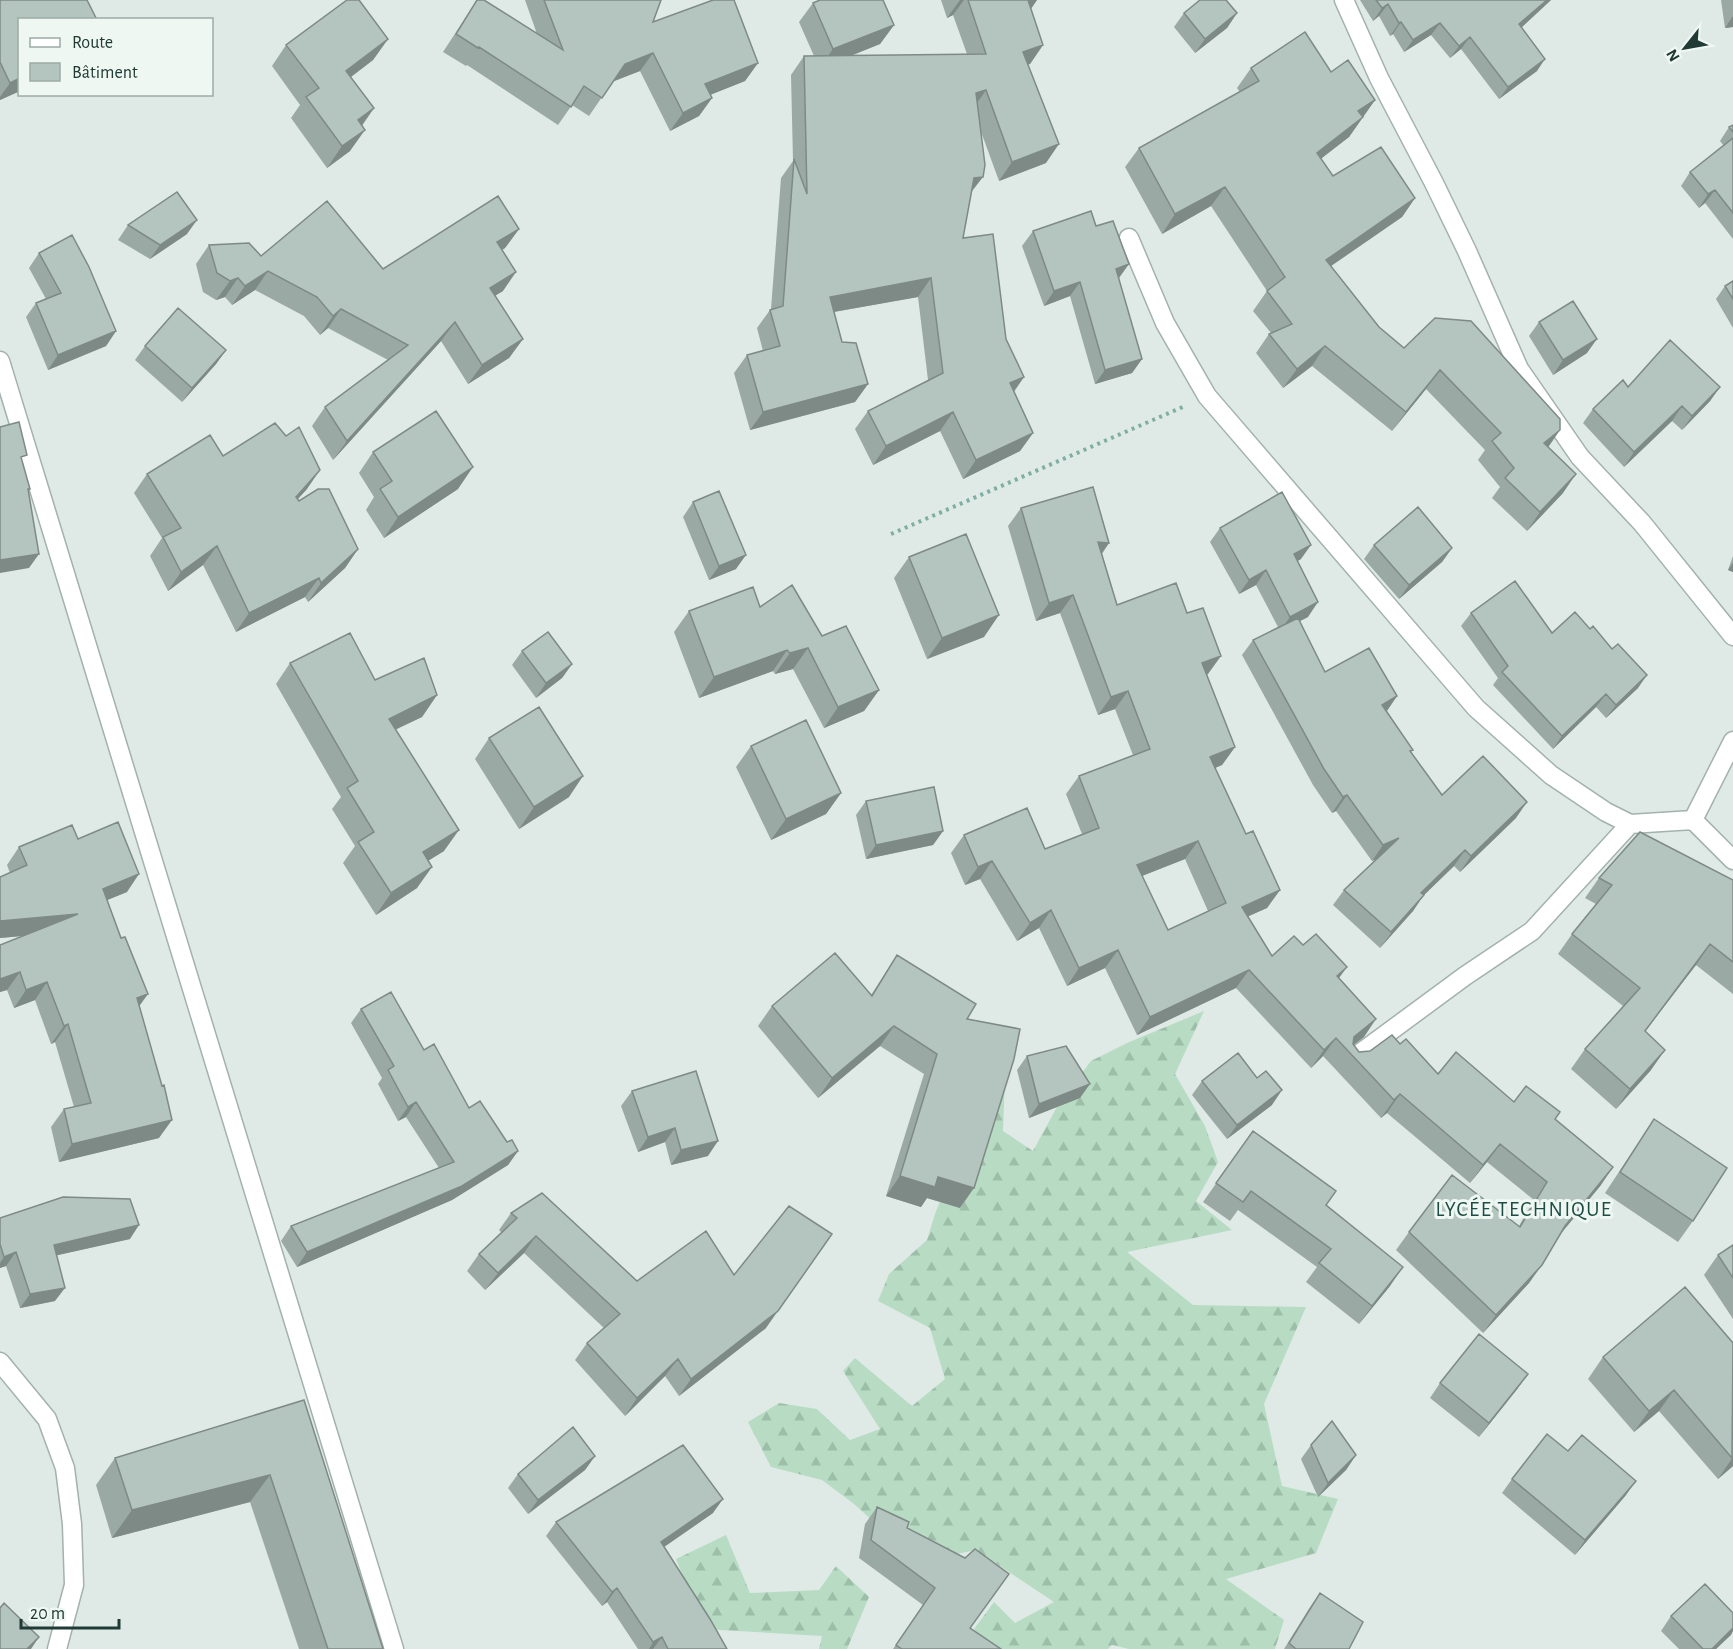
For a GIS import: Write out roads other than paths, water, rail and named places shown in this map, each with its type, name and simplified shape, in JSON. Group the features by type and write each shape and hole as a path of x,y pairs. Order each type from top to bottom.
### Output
{"street":[{"path":"1344,0 1379,78 1462,243 1519,369 1580,457 1642,523 1733,636"},
{"path":"1129,238 1165,323 1208,396 1476,708 1551,775 1606,812 1630,824 1693,820 1733,860"},
{"path":"0,361 394,1649"},
{"path":"1693,820 1733,741"},
{"path":"1351,1060 1532,930 1630,824"},
{"path":"0,1362 47,1419 65,1468 72,1524 74,1585 57,1649"}],"district":[{"name":"LYCÉE TECHNIQUE","path":"1524,1209"}]}
